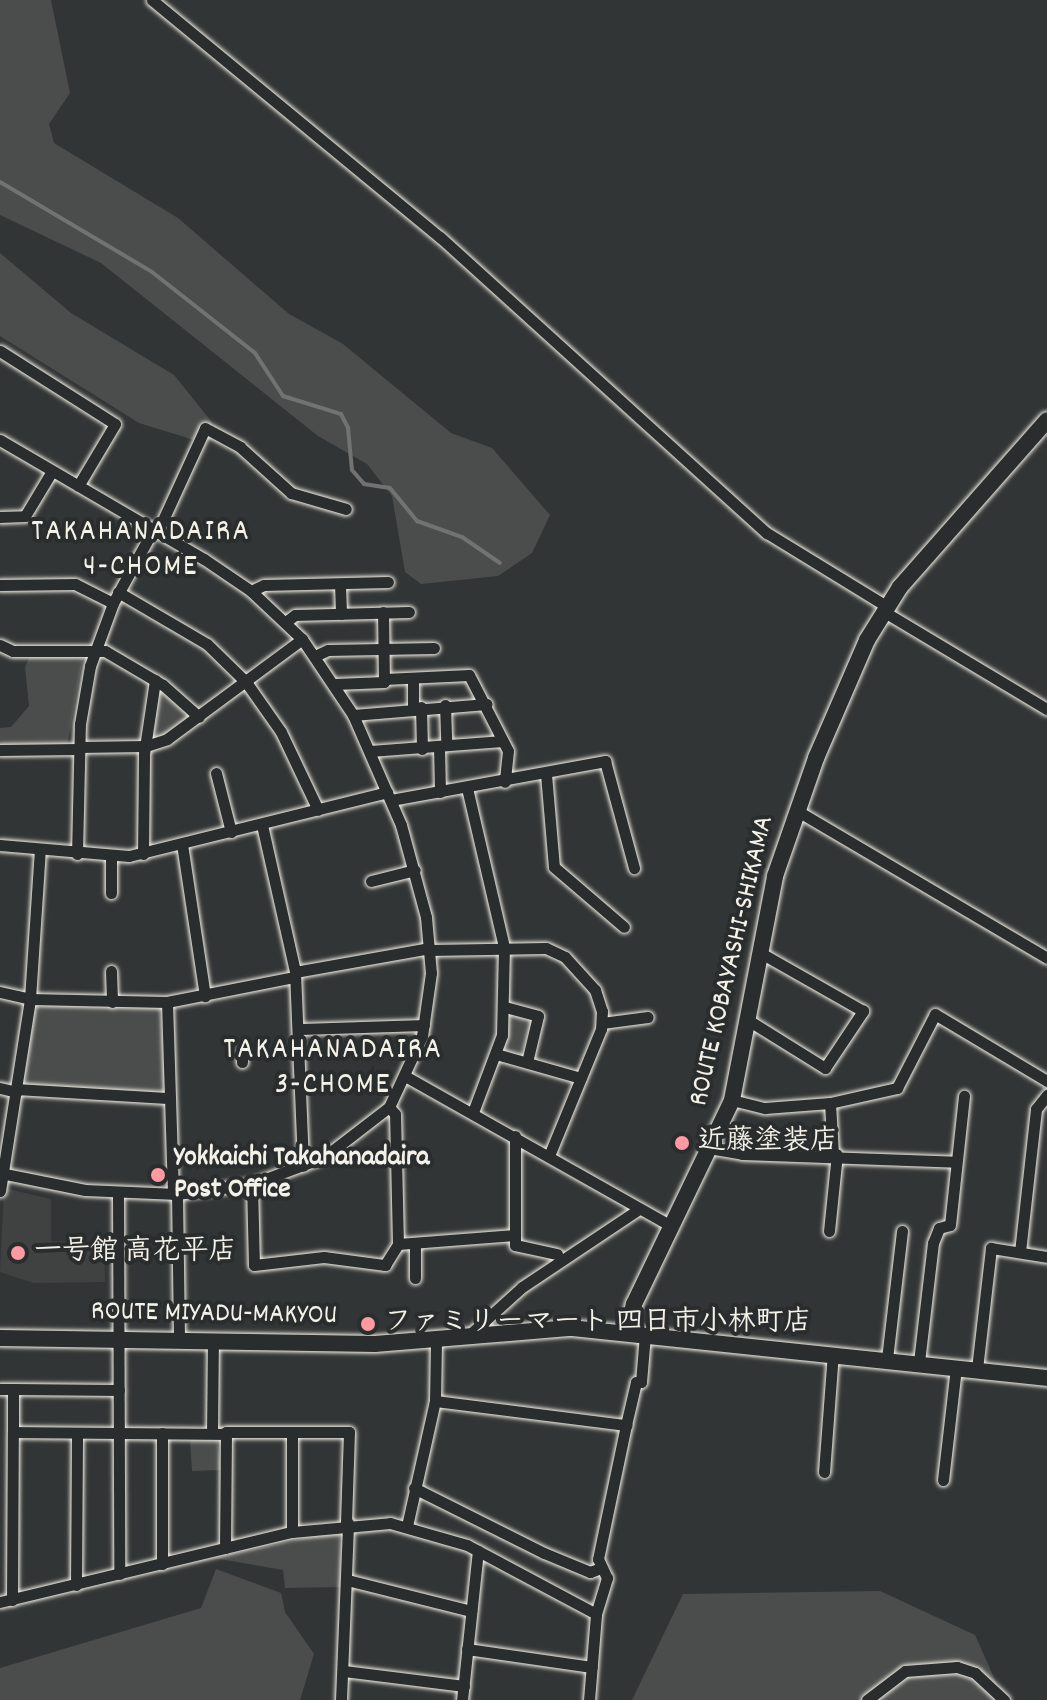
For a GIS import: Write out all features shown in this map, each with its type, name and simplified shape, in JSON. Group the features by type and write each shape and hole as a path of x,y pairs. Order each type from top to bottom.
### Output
{"main road":[{"name":"ROUTE KOBAYASHI-SHIKAMA","path":"627,1332 671,1226 732,1100 775,876 796,810 885,608 1047,420"},
{"name":"ROUTE MIYADU-MAKYOU","path":"0,1338 436,1341 528,1329 627,1332 1047,1378"}],"street":[{"path":"152,0 440,237 767,533 1047,709"},
{"path":"0,351 115,424 78,486"},
{"path":"77,854 79,748 94,650 118,592 155,531 205,428 240,447 291,493 346,509"},
{"path":"0,440 251,591 287,621 335,684 370,751 415,870 430,949 424,1025 405,1076 389,1107 346,1144 303,1166 252,1184 175,1194 118,1194 2,1173"},
{"path":"0,517 25,516 52,471"},
{"path":"251,591 264,585 388,582"},
{"path":"0,585 69,583 113,603"},
{"path":"340,584 341,614"},
{"path":"118,592 207,644 246,682 281,732 318,810"},
{"path":"383,612 384,679"},
{"path":"287,621 295,615 409,612"},
{"path":"0,750 146,746 199,717 302,639"},
{"path":"0,645 13,651 94,650 155,680 199,717"},
{"path":"315,656 328,650 434,648"},
{"path":"335,684 469,675 487,704 508,751 505,782"},
{"path":"413,679 422,749"},
{"path":"143,854 146,746 155,680"},
{"path":"353,715 410,713 417,707 487,704"},
{"path":"440,792 445,705"},
{"path":"370,751 503,741"},
{"path":"0,845 111,857 143,854 318,810 389,796 505,782 605,761 634,868"},
{"path":"216,773 231,832"},
{"path":"546,774 554,867 624,927"},
{"path":"467,788 504,947 505,1007 496,1054 473,1112"},
{"path":"796,810 1047,958"},
{"path":"262,825 295,975 301,1029 303,1166"},
{"path":"182,844 205,996"},
{"path":"0,1191 30,999 40,849"},
{"path":"111,857 111,893"},
{"path":"371,881 415,870"},
{"path":"0,992 30,999 167,1002 430,949 546,948 565,957 595,990 602,1023 549,1156"},
{"path":"748,1020 825,1068 863,1011 761,953"},
{"path":"111,971 112,1002"},
{"path":"167,1002 179,1341"},
{"path":"505,1007 538,1016 527,1062"},
{"path":"732,1100 765,1108 830,1103 897,1088 935,1014 1047,1081"},
{"path":"602,1023 648,1017"},
{"path":"301,1029 424,1025"},
{"path":"496,1054 581,1078"},
{"path":"405,1076 671,1226"},
{"path":"0,1088 170,1098"},
{"path":"1020,1252 1036,1109 1047,1095"},
{"path":"919,1362 933,1243 939,1228 950,1225 964,1096"},
{"path":"829,1231 835,1154 830,1103"},
{"path":"252,1184 254,1265 324,1257 380,1267 392,1260 398,1244 395,1114 389,1107"},
{"path":"515,1136 515,1245 557,1254"},
{"path":"709,1148 742,1154 835,1154 956,1162"},
{"path":"118,1194 119,1574"},
{"path":"468,1336 522,1287 639,1209"},
{"path":"887,1359 902,1231"},
{"path":"398,1244 452,1244 452,1236 515,1235"},
{"path":"415,1244 415,1278"},
{"path":"977,1369 991,1248 1047,1257"},
{"path":"589,1700 596,1614 607,1578 598,1559 636,1382 641,1382 645,1334"},
{"path":"213,1341 225,1548"},
{"path":"407,1526 435,1401 436,1341"},
{"path":"824,1472 833,1353"},
{"path":"943,1480 956,1367"},
{"path":"0,1389 119,1390"},
{"path":"13,1389 13,1432 6,1465 6,1601 292,1532 347,1523 407,1526 478,1551 596,1614"},
{"path":"435,1401 626,1425"},
{"path":"13,1432 349,1432 347,1580 341,1700"},
{"path":"292,1432 292,1532"},
{"path":"76,1585 77,1433"},
{"path":"162,1433 162,1564"},
{"path":"414,1488 544,1553 590,1572 601,1568"},
{"path":"462,1700 478,1551"},
{"path":"347,1580 471,1611"},
{"path":"467,1649 592,1667"},
{"path":"867,1700 905,1671 957,1667 975,1673 1004,1700"},
{"path":"344,1671 464,1686"}],"shaded area":[{"path":"0,0 51,0 70,93 49,124 54,143 178,218 289,314 343,344 451,433 492,448 550,515 532,553 498,576 421,584 405,572 392,496 367,464 318,436 101,263 0,215"},
{"path":"0,253 71,313 174,375 211,421 215,439 194,440 139,423 0,336"},
{"path":"31,654 83,657 67,746 0,747 0,728 11,727 29,706 25,667"},
{"path":"161,688 190,713 190,720 156,740 151,737 156,691"},
{"path":"35,1005 160,1008 166,1096 22,1088"},
{"path":"511,1012 532,1023 520,1057 502,1049"},
{"path":"4,1188 51,1199 51,1241 104,1242 105,1282 33,1283 0,1272"},
{"path":"217,1439 221,1470 192,1471 190,1440"},
{"path":"339,1531 341,1587 285,1588 283,1570 214,1558"},
{"path":"216,1569 281,1593 285,1612 314,1654 300,1700 0,1700 0,1668 201,1608"},
{"path":"880,1591 975,1635 1004,1700 632,1700 683,1594"}],"waterway":[{"path":"0,182 152,272 255,353 283,396 341,414 348,428 352,470 364,484 390,488 417,521 462,537 500,563"}],"place":[{"name":"近藤塗装店","path":"682,1143"},
{"name":"Yokkaichi Takahanadaira Post Office","path":"158,1175"},
{"name":"一号館 高花平店","path":"18,1253"},
{"name":"ファミリーマート 四日市小林町店","path":"368,1324"}],"district":[{"name":"TAKAHANADAIRA 4-CHOME","path":"141,551"},
{"name":"TAKAHANADAIRA 3-CHOME","path":"333,1069"}]}
